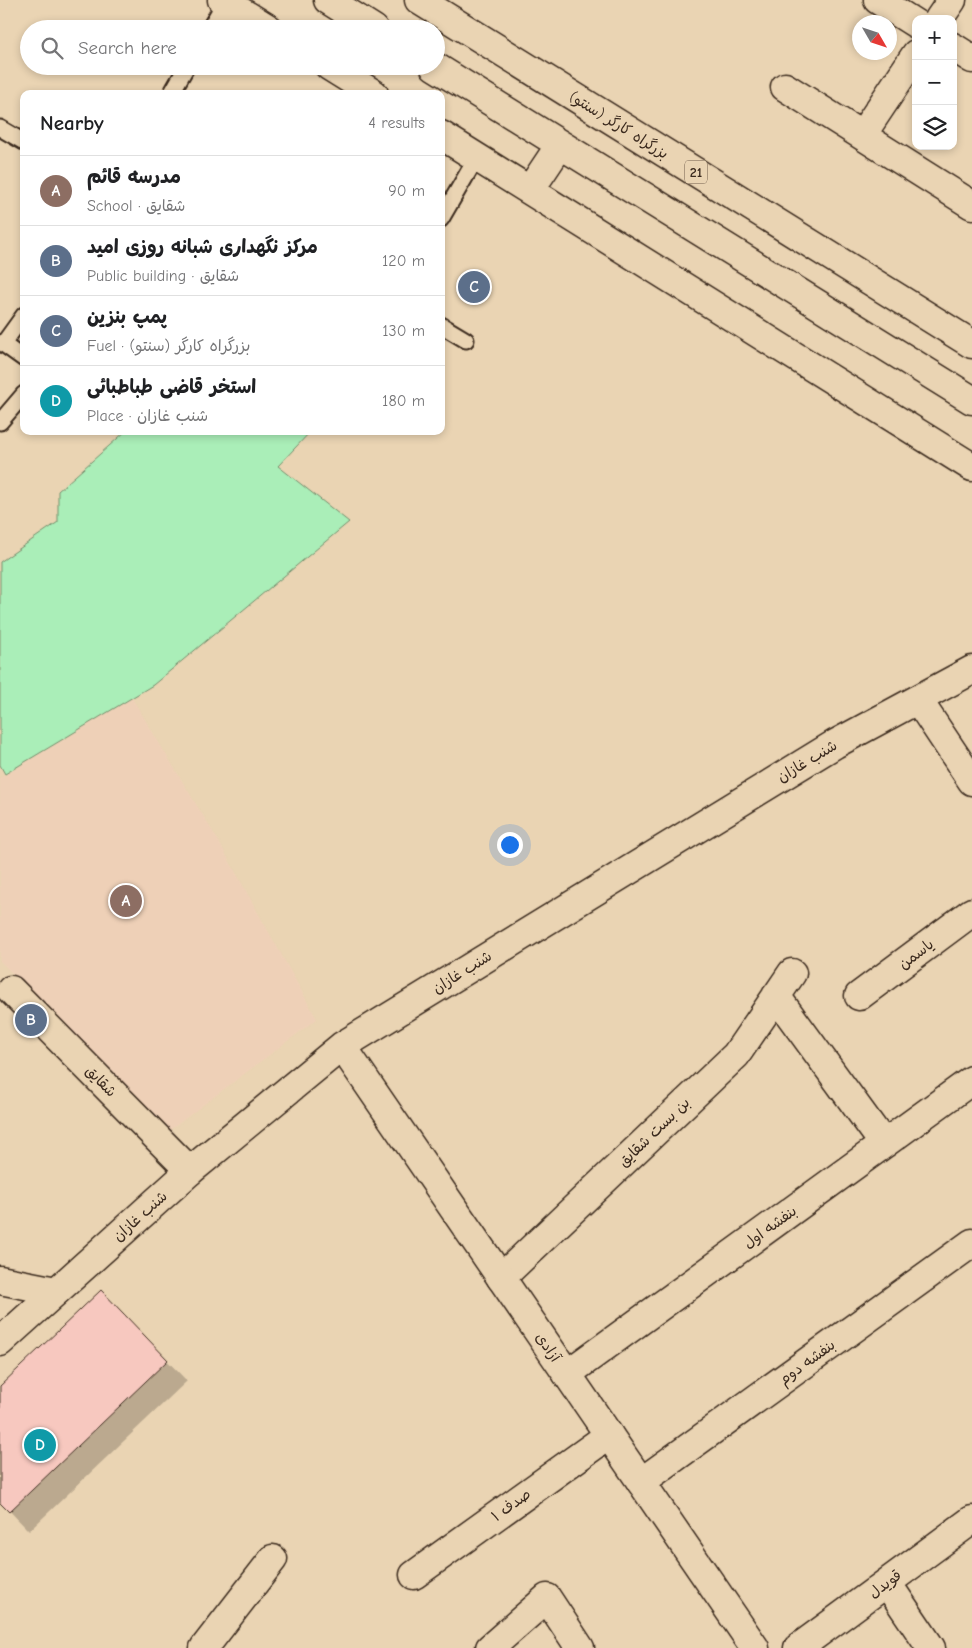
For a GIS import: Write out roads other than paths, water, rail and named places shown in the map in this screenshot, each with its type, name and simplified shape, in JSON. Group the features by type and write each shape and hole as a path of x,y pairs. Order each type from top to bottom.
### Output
{"main road":[{"path":"328,0 360,20"},
{"name":"بزرگراه کارگر (سنتو)","path":"419,0 972,344"},
{"path":"878,0 912,21"},
{"path":"942,15 952,0"},
{"path":"224,1 254,20"},
{"path":"957,50 972,59"},
{"path":"862,135 912,60"},
{"path":"445,73 972,400"},
{"path":"343,75 368,90"},
{"path":"785,87 972,205"},
{"path":"445,137 972,467"},
{"path":"530,190 560,145"},
{"name":"شنب غازان","path":"0,1342 190,1171 342,1046 835,744 972,670"},
{"path":"918,700 972,781"},
{"name":"یاسمن","path":"859,996 972,912"},
{"name":"بن بست شقایق","path":"501,1278 736,1055 792,973"},
{"name":"شقایق","path":"11,990 190,1171"},
{"path":"776,996 884,1144"},
{"name":"آزادی","path":"342,1046 755,1648"},
{"name":"بنفشه اول","path":"567,1374 972,1080"},
{"name":"بنفشه دوم","path":"641,1482 972,1243"},
{"path":"0,1280 56,1291"},
{"name":"صدف ۱","path":"414,1575 609,1435"},
{"name":"قویدل","path":"798,1648 972,1520"},
{"path":"204,1648 274,1559"},
{"path":"887,1583 931,1648"},
{"path":"490,1648 547,1598 580,1648"}],"lane":[{"path":"214,20 224,1"},
{"path":"173,90 182,75"},
{"path":"0,128 20,140"},
{"path":"445,211 477,157"},
{"path":"20,320 1,342 20,356"},
{"path":"445,327 466,340"},
{"path":"0,422 20,399"}],"place":[{"name":"پمپ بنزین","path":"474,287"},
{"name":"مدرسه قائم","path":"126,901"},
{"name":"مرکز نگهداری شبانه روزی امید","path":"31,1020"},
{"name":"استخر قاضی طباطبائی","path":"40,1445"}]}
